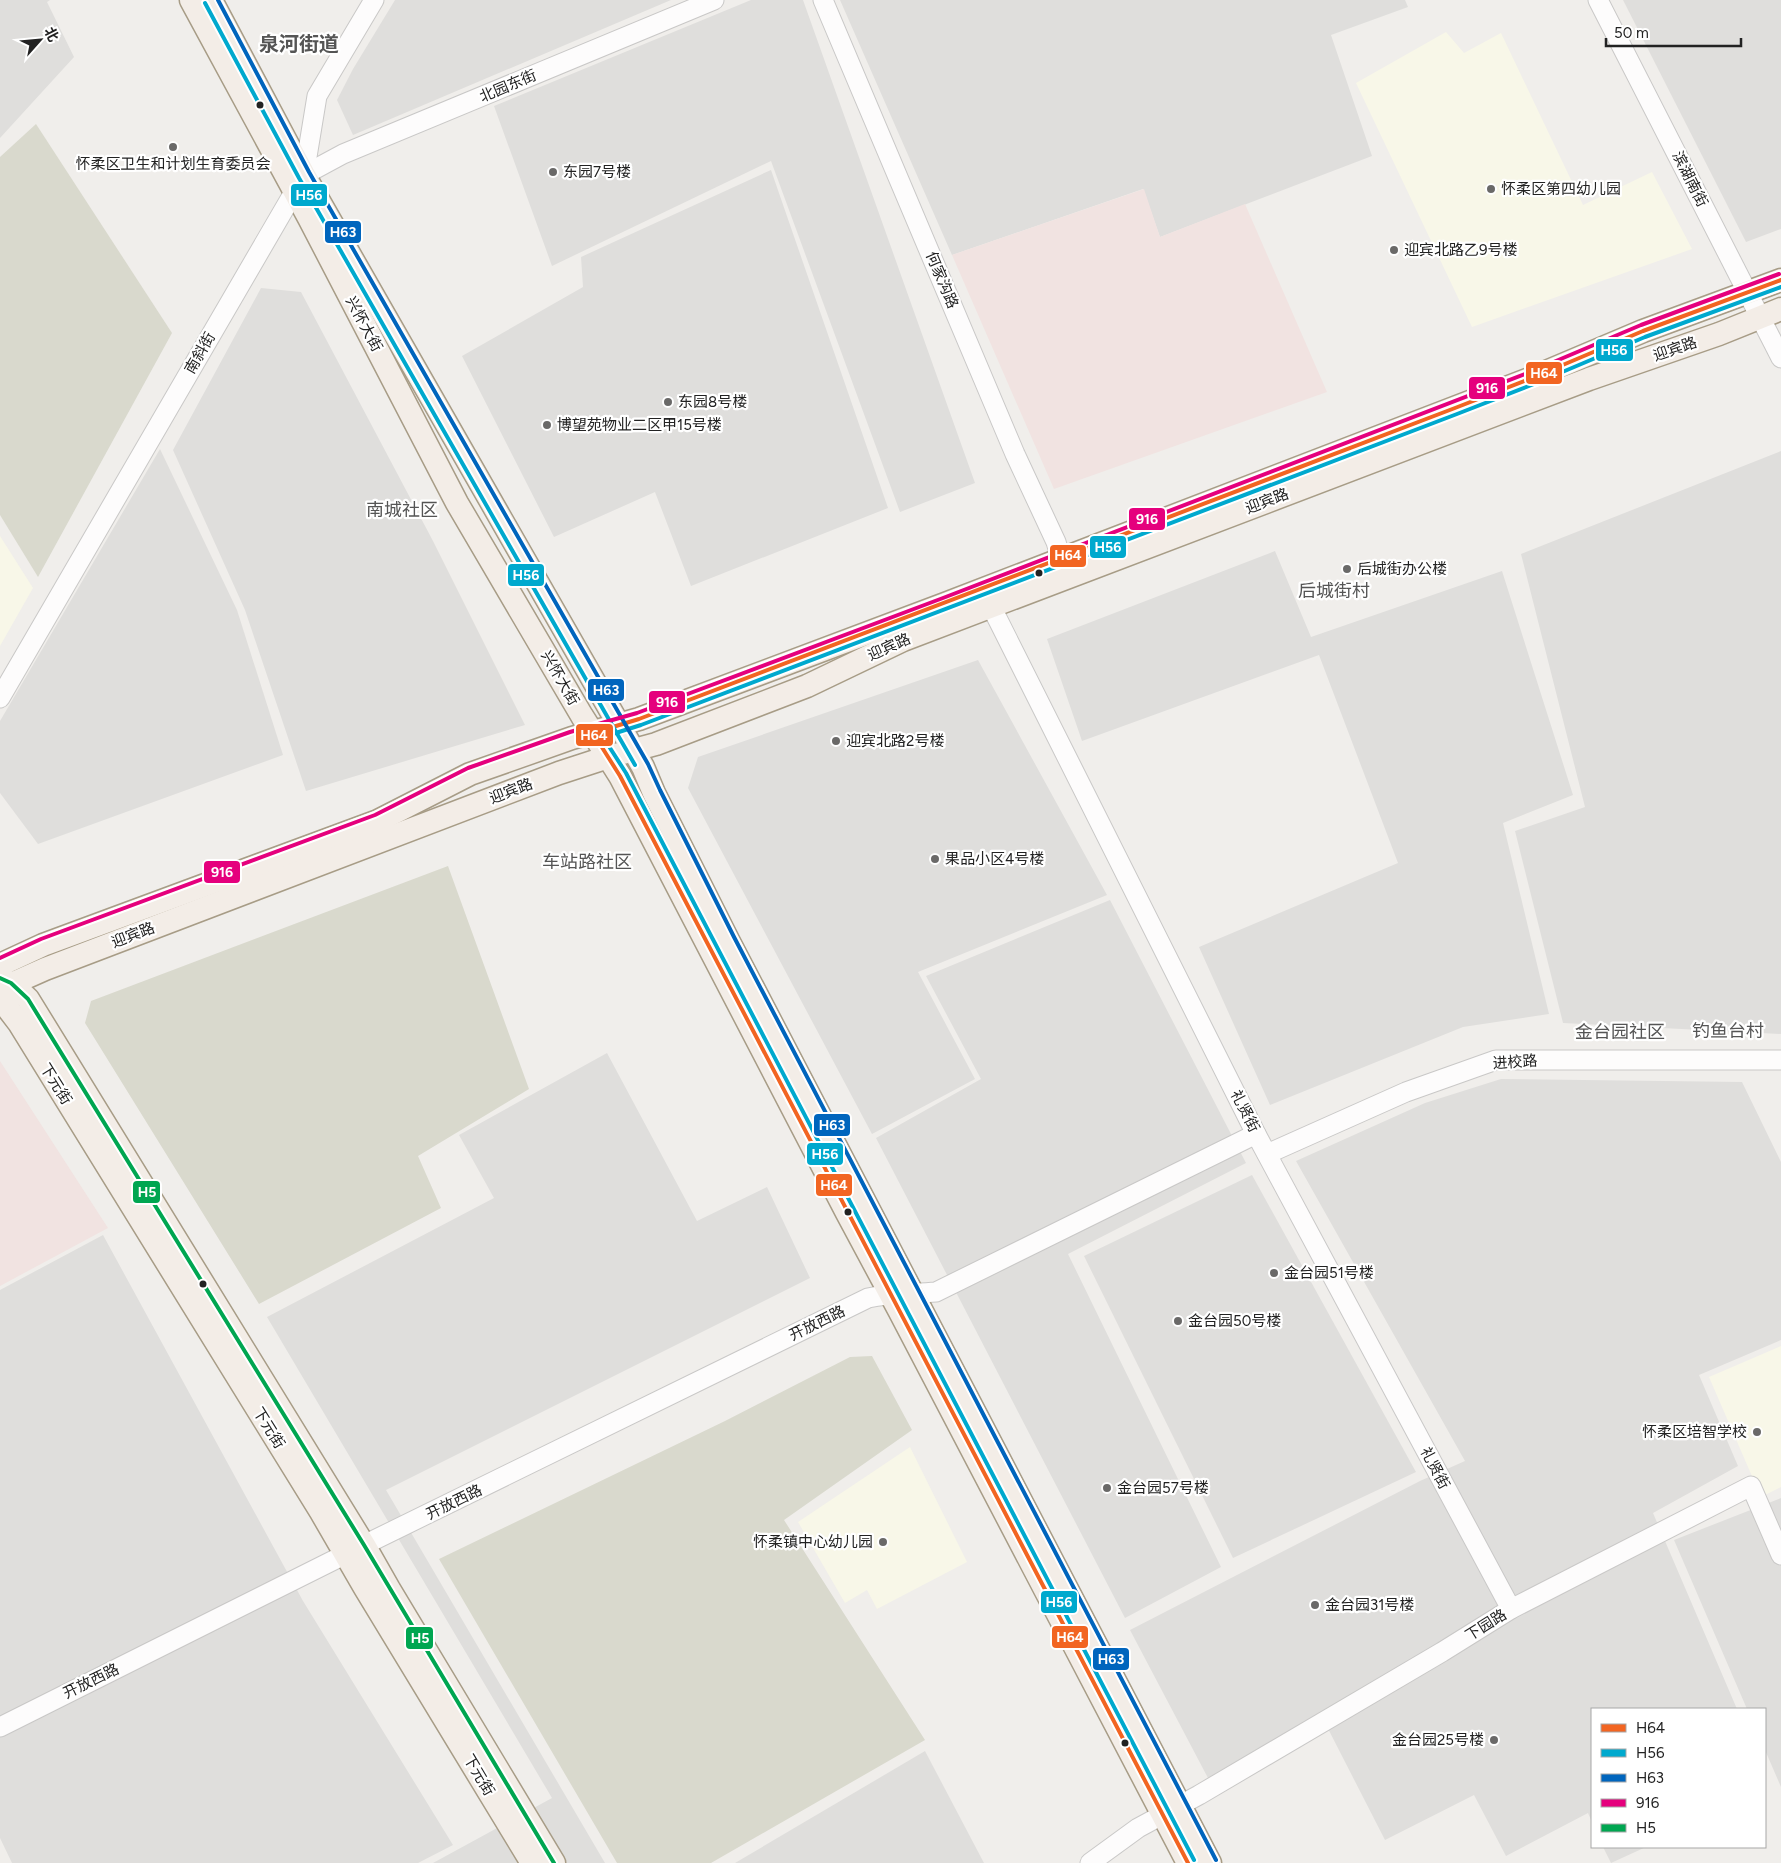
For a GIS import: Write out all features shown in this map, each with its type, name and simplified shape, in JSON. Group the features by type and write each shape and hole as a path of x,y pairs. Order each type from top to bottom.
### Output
{"main road":[{"name":"兴怀大街","path":"191,0 643,767 654,794 912,1294 1171,1810 1188,1863"},
{"name":"兴怀大街","path":"211,0 457,503 620,776 889,1293 1171,1810 1210,1863"},
{"name":"迎宾路","path":"2,983 43,945 378,821 470,774 572,738 639,719 1455,408 1643,331 1781,280"},
{"name":"迎宾路","path":"2,983 532,784 608,757 656,744 808,686 903,640 1571,386 1719,334 1771,313"},
{"name":"下元街","path":"2,983 28,999 355,1550 532,1863"},
{"name":"下元街","path":"355,1550 389,1589 554,1863"}],"street":[{"name":"南斜街","path":"0,698 299,183 317,96 374,0"},
{"name":"北园东街","path":"299,183 343,154 714,0"},
{"name":"何家沟路","path":"823,0 1015,454 1056,542 1060,559"},
{"name":"滨湖南街","path":"1598,0 1748,292 1771,313 1781,358"},
{"name":"礼贤街","path":"991,606 1256,1134 1511,1609"},
{"name":"进校路","path":"1267,1154 1406,1092 1496,1060 1781,1060"},
{"name":"开放西路","path":"0,1727 868,1298 889,1293 936,1292 1256,1134"},
{"name":"下园路","path":"1090,1863 1138,1828 1442,1652 1511,1609 1751,1486 1781,1555"}],"shaded area":[{"path":"0,0 50,0 47,2 74,57 0,138"},
{"path":"395,0 671,0 353,135 337,100 353,69"},
{"path":"751,0 803,0 975,483 900,512 771,161 552,266 494,106"},
{"path":"840,0 1405,0 1408,7 1331,35 1372,156 1160,237 1143,189 952,255"},
{"path":"1623,0 1781,0 1781,229 1746,242"},
{"name":"怀柔区第四幼儿园","path":"1446,32 1464,53 1501,33 1583,205 1652,172 1692,249 1472,327 1356,83"},
{"path":"36,124 172,333 38,577 0,515 0,157"},
{"path":"771,170 888,508 691,586 655,492 554,537 462,356 583,287 581,257"},
{"path":"1144,189 1160,237 1245,204 1327,392 1054,489 952,255"},
{"path":"261,288 301,292 433,541 525,725 306,791 245,610 173,450"},
{"path":"160,449 237,610 283,755 38,844 0,793 0,721"},
{"path":"1781,451 1781,1034 1563,1023 1515,831 1585,807 1521,554"},
{"path":"0,536 33,588 0,646"},
{"path":"1275,551 1311,637 1502,571 1573,795 1503,823 1549,1014 1463,1027 1270,1105 1199,947 1398,863 1319,655 1082,741 1047,639"},
{"path":"978,660 1107,895 918,972 975,1079 872,1134 688,788 698,757"},
{"path":"448,866 529,1089 418,1156 441,1208 259,1304 85,1023 91,1001"},
{"path":"1110,900 1246,1163 1068,1254 1221,1567 1125,1618 876,1138 981,1079 926,976"},
{"path":"607,1053 697,1221 767,1187 810,1278 386,1490 605,1863 433,1863 552,1798 267,1317 494,1198 459,1135"},
{"path":"0,1061 108,1228 0,1286"},
{"path":"1501,1079 1742,1082 1781,1162 1781,1340 1699,1375 1738,1466 1653,1513 1737,1708 1591,1708 1591,1820 1588,1813 1506,1856 1474,1795 1385,1840 1320,1713 1208,1778 1130,1630 1420,1481 1465,1461 1296,1161 1425,1103"},
{"path":"1252,1175 1416,1472 1233,1558 1084,1256"},
{"path":"103,1235 303,1601 453,1845 418,1863 12,1863 0,1838 0,1290"},
{"name":"怀柔区培智学校","path":"1781,1346 1781,1487 1761,1497 1709,1377"},
{"path":"872,1356 912,1430 784,1520 925,1740 711,1863 617,1863 439,1559 725,1421 850,1357"},
{"name":"怀柔镇中心幼儿园","path":"910,1447 967,1562 877,1609 867,1590 845,1603 798,1522"},
{"path":"1781,1498 1781,1787 1766,1752 1766,1708 1747,1708 1674,1540"},
{"path":"925,1751 984,1863 735,1863"},
{"path":"1604,1848 1644,1848 1611,1863"}],"transit line":[{"name":"H63","path":"218,0 309,172 648,764 734,937 1216,1860"},
{"name":"H56","path":"205,3 299,178 635,765"},
{"name":"916","path":"0,958 41,939 375,815 468,768 570,732 637,713 943,598 1530,372 1641,325 1779,274"},
{"name":"H64","path":"1188,1863 620,776 593,733 639,719 1455,408 1643,331 1781,280"},
{"name":"H56","path":"1194,1860 626,773 603,737 641,725 1457,414 1645,337 1781,287"},
{"name":"H5","path":"0,978 11,983 28,999 364,1545 554,1863"}],"place":[{"name":"怀柔区卫生和计划生育委员会","path":"173,147"},
{"name":"东园7号楼","path":"553,172"},
{"name":"怀柔区第四幼儿园","path":"1491,189"},
{"name":"迎宾北路乙9号楼","path":"1394,250"},
{"name":"东园8号楼","path":"668,402"},
{"name":"博望苑物业二区甲15号楼","path":"547,425"},
{"name":"后城街办公楼","path":"1347,569"},
{"name":"迎宾北路2号楼","path":"836,741"},
{"name":"果品小区4号楼","path":"935,859"},
{"name":"金台园51号楼","path":"1274,1273"},
{"name":"金台园50号楼","path":"1178,1321"},
{"name":"怀柔区培智学校","path":"1757,1432"},
{"name":"金台园57号楼","path":"1107,1488"},
{"name":"怀柔镇中心幼儿园","path":"883,1542"},
{"name":"金台园31号楼","path":"1315,1605"},
{"name":"金台园25号楼","path":"1494,1740"}],"district":[{"name":"泉河街道","path":"299,44"},
{"name":"南城社区","path":"402,510"},
{"name":"后城街村","path":"1334,591"},
{"name":"车站路社区","path":"587,862"},
{"name":"钓鱼台村","path":"1728,1031"},
{"name":"金台园社区","path":"1620,1032"}]}
